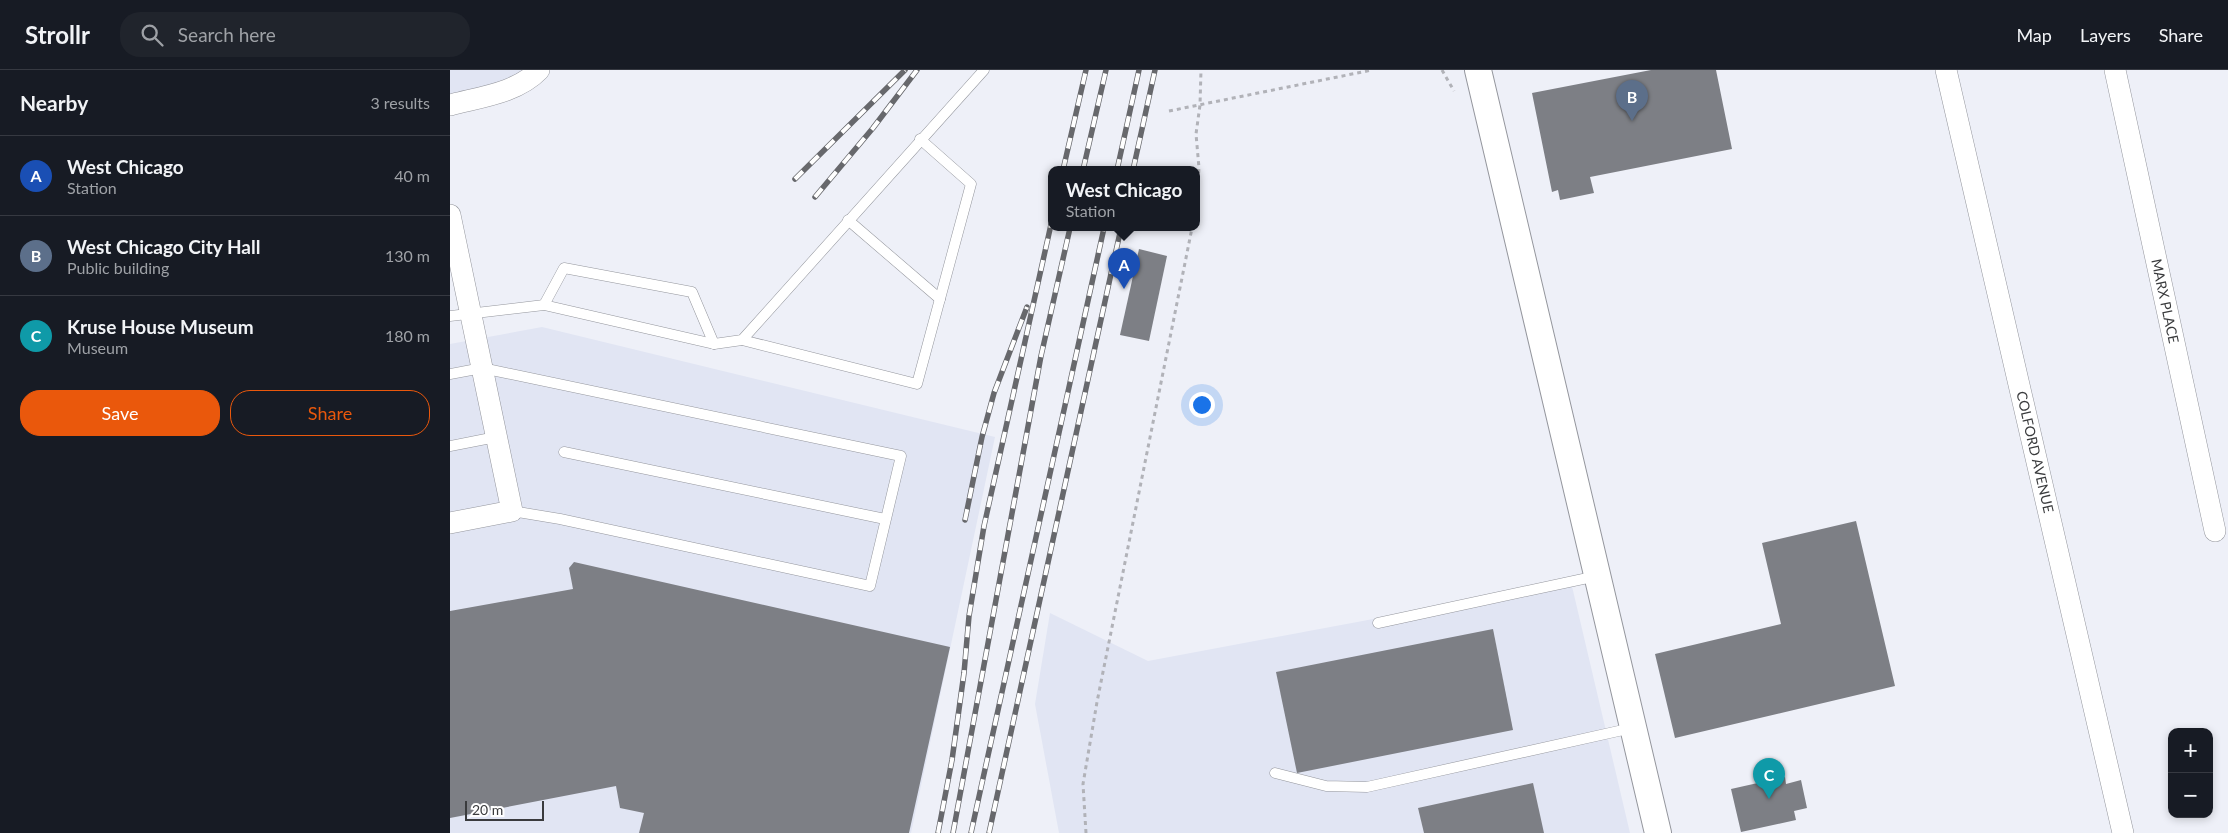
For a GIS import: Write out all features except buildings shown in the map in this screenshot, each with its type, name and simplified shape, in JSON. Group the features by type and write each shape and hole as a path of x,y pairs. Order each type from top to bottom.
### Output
{"street":[{"path":"450,105 515,88 530,79 539,70"},
{"path":"1478,70 1658,833"},
{"name":"COLFORD AVENUE","path":"1946,70 2123,833"},
{"name":"MARX PLACE","path":"2115,70 2215,531"},
{"path":"450,215 512,511 450,523"}],"lane":[{"path":"742,340 984,70"},
{"path":"450,316 471,312 544,305 714,344 742,340 917,384 971,184 920,140"},
{"path":"848,220 940,299"},
{"path":"544,305 564,268 692,292 714,344"},
{"path":"450,374 482,368 901,456 870,586 512,511"},
{"path":"450,446 496,437"},
{"path":"564,452 886,519"},
{"path":"1378,623 1597,576"},
{"path":"1275,773 1326,786 1367,787 1633,727"}],"path":[{"path":"1198,166 1196,134 1200,105 1201,70"},
{"path":"1168,111 1372,70"},
{"path":"1086,833 1083,784 1095,711 1191,231"}],"shaded area":[{"path":"450,70 525,70 507,83 450,97"},
{"path":"542,327 995,437 911,833 450,833 450,344"},
{"path":"1571,582 1630,833 1059,833 1035,704 1050,613 1148,661"}],"railway":[{"path":"795,179 905,70"},
{"path":"815,197 873,128 917,70"},
{"path":"1064,166 1086,70"},
{"path":"1084,166 1106,70"},
{"path":"1118,166 1139,70"},
{"path":"1134,166 1155,70"},
{"path":"938,833 952,760 964,673 969,616 984,526 1050,231"},
{"path":"953,833 1041,356 1069,231"},
{"path":"971,833 1103,231"},
{"path":"989,833 1120,231"},
{"path":"965,520 982,437 994,393 1027,307"}],"place":[{"name":"West Chicago City Hall","path":"1632,121"},
{"name":"West Chicago","path":"1124,289"},
{"name":"Kruse House Museum","path":"1769,799"}]}
